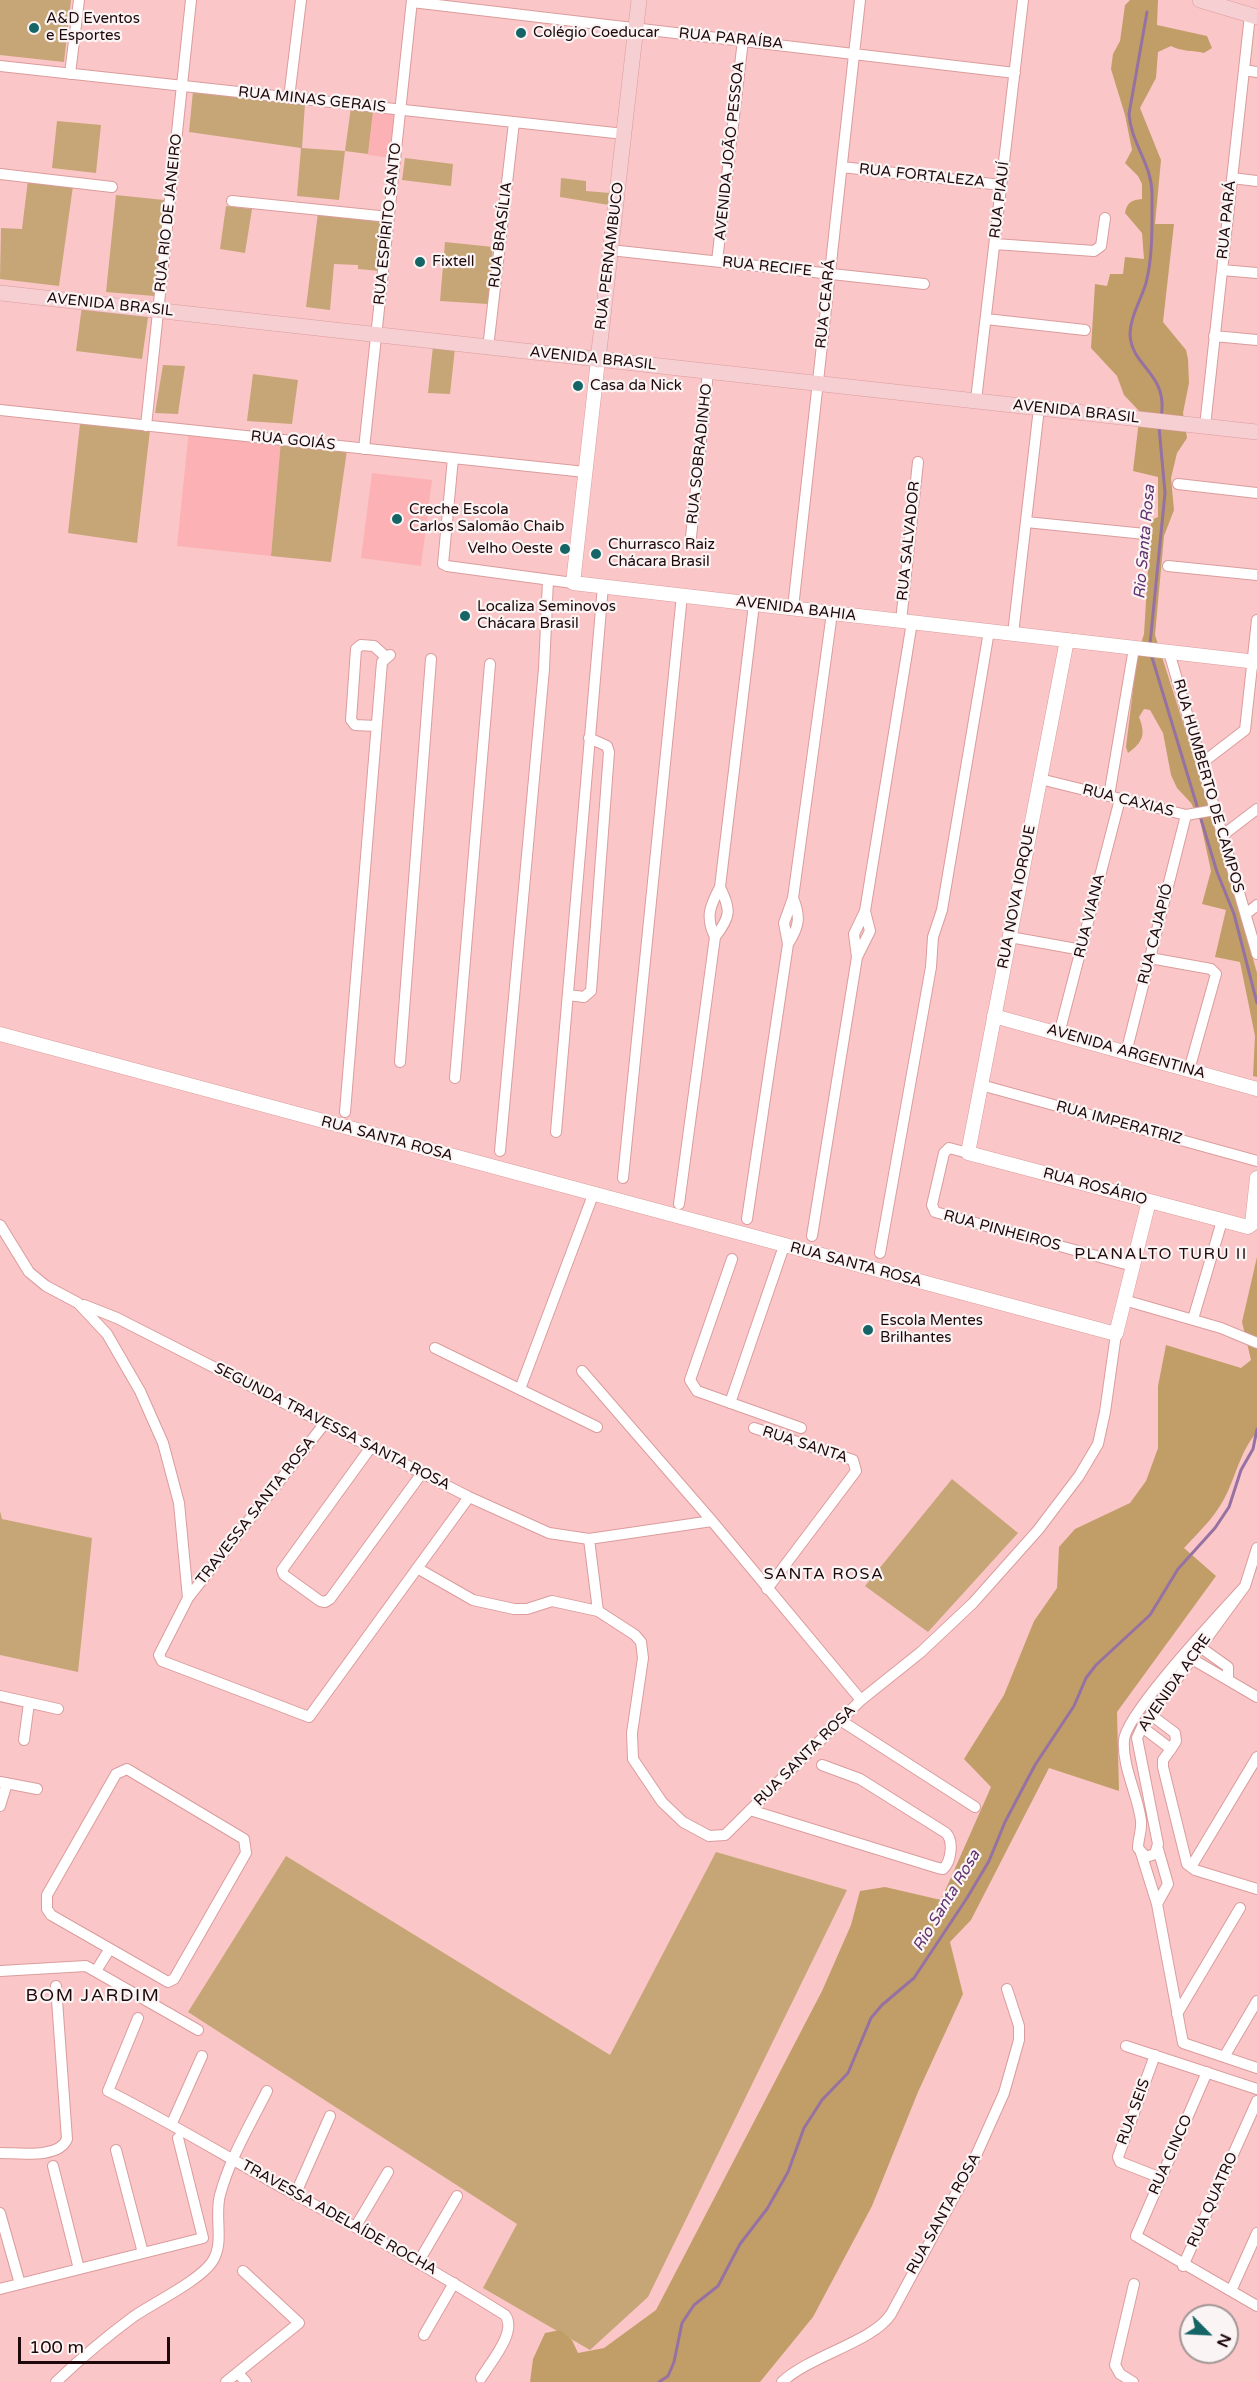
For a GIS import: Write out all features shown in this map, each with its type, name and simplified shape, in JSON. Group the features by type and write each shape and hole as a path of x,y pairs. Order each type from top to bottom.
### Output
{"main road":[{"name":"RUA PERNAMBUCO","path":"598,360 639,0"},
{"path":"1200,0 1253,16"},
{"name":"AVENIDA BRASIL","path":"0,293 1257,432"}],"street":[{"path":"70,74 79,0"},
{"name":"RUA RIO DE JANEIRO","path":"146,426 191,0"},
{"path":"289,98 302,0"},
{"name":"RUA CEARÁ","path":"793,608 860,0"},
{"name":"RUA PIAUÍ","path":"976,400 1023,0"},
{"name":"RUA PARAÍBA","path":"412,1 1014,73"},
{"name":"RUA ESPÍRITO SANTO","path":"364,448 412,1"},
{"name":"RUA PARÁ","path":"1205,426 1244,70 1253,16"},
{"name":"AVENIDA JOÃO PESSOA","path":"717,261 742,40"},
{"name":"RUA MINAS GERAIS","path":"0,66 624,135"},
{"path":"1244,70 1257,72"},
{"name":"RUA BRASÍLIA","path":"488,348 514,122"},
{"name":"RUA FORTALEZA","path":"842,167 1001,185"},
{"path":"0,174 112,187"},
{"path":"1232,178 1257,181"},
{"path":"232,201 389,217"},
{"path":"994,244 1094,251 1103,240 1105,218"},
{"name":"RUA RECIFE","path":"610,250 924,284"},
{"path":"1222,270 1257,273"},
{"path":"986,319 1084,330"},
{"path":"1214,336 1257,340"},
{"name":"RUA PERNAMBUCO","path":"573,583 598,360"},
{"name":"RUA SOBRADINHO","path":"691,537 708,372"},
{"path":"1013,634 1039,408"},
{"name":"RUA GOIÁS","path":"0,410 585,472"},
{"name":"AVENIDA BAHIA","path":"453,458 443,564 447,566 548,579 602,590 754,608 793,608 832,617 989,635 1013,634 1255,661"},
{"name":"RUA SALVADOR","path":"812,1236 857,957 854,934 865,911 908,624 918,462"},
{"path":"1178,484 1257,493"},
{"path":"1026,522 1145,534"},
{"path":"1168,566 1257,575"},
{"path":"500,1150 544,669 548,579"},
{"path":"556,1132 602,590"},
{"path":"623,1178 681,599"},
{"path":"715,938 710,928 709,909 720,887 754,608"},
{"path":"747,1219 788,944 798,926 799,916 793,898 832,617"},
{"path":"1202,763 1251,730 1257,620"},
{"path":"880,1253 931,967 933,937 942,910 989,635"},
{"name":"RUA NOVA IORQUE","path":"968,1153 1067,640"},
{"path":"345,1112 382,662 388,656 374,646 361,645 356,649 351,720 355,725 376,726"},
{"name":"RUA VIANA","path":"1059,1034 1082,950 1115,797 1138,648"},
{"name":"RUA HUMBERTO DE CAMPOS","path":"1165,651 1202,763 1213,811 1223,835 1245,914 1253,928 1257,954"},
{"path":"400,1062 430,664"},
{"path":"455,1078 490,664"},
{"path":"568,995 584,997 591,991 609,752 607,746 589,738"},
{"name":"RUA CAXIAS","path":"1040,779 1189,815 1213,811"},
{"path":"1223,835 1257,809"},
{"name":"RUA CAJAPIÓ","path":"1126,1053 1189,815"},
{"path":"679,1204 715,938 728,919 729,911 720,887"},
{"path":"1245,914 1257,905"},
{"path":"1010,937 1082,950"},
{"path":"1150,958 1215,971 1217,980 1189,1070"},
{"name":"AVENIDA ARGENTINA","path":"994,1016 1257,1089"},
{"name":"RUA SANTA ROSA","path":"0,1034 143,1078 1116,1334 1098,1444 1079,1476 1038,1530 973,1603 921,1652 861,1700 750,1810"},
{"name":"RUA IMPERATRIZ","path":"981,1085 1257,1161"},
{"name":"RUA ROSÁRIO","path":"946,1150 968,1153 1245,1227 1251,1224 1257,1178"},
{"name":"RUA PINHEIROS","path":"946,1150 932,1205 935,1212 1133,1266"},
{"path":"520,1389 593,1195"},
{"path":"1116,1334 1149,1202"},
{"path":"1193,1319 1222,1221"},
{"name":"TRAVESSA SANTA ROSA","path":"0,1225 29,1272 46,1286 78,1303 107,1334 140,1391 163,1443 179,1503 185,1546 188,1598"},
{"path":"730,1403 784,1246"},
{"path":"732,1259 690,1380 697,1391 801,1428"},
{"path":"1124,1300 1193,1319 1253,1341"},
{"name":"SEGUNDA TRAVESSA SANTA ROSA","path":"78,1303 117,1318 469,1497 549,1533 590,1539 712,1521"},
{"path":"435,1348 597,1427"},
{"path":"582,1371 712,1521 861,1700"},
{"name":"TRAVESSA SANTA ROSA","path":"325,1423 188,1598 160,1659 309,1717 417,1568"},
{"name":"RUA SANTA","path":"754,1428 855,1462 856,1471 767,1589"},
{"path":"371,1447 282,1570 284,1575 320,1601 326,1602 330,1599 422,1473"},
{"path":"469,1497 417,1568 473,1600 496,1607 527,1609 552,1601 598,1611 641,1642 643,1658 631,1747 633,1759 663,1802 683,1821 709,1836 726,1835 750,1810 938,1868 946,1867 951,1841 946,1833 869,1784 822,1765"},
{"path":"590,1539 598,1611"},
{"name":"AVENIDA ACRE","path":"1167,1874 1158,1849 1136,1743 1142,1727 1245,1586 1257,1548"},
{"path":"1245,1586 1257,1590"},
{"name":"AVENIDA ACRE","path":"1141,1853 1138,1844 1141,1822 1124,1749 1128,1728 1173,1668 1245,1586"},
{"path":"1200,1647 1228,1667 1228,1679"},
{"path":"1192,1659 1257,1697"},
{"path":"0,1696 58,1709"},
{"path":"24,1740 29,1703"},
{"path":"1151,1715 1175,1733 1176,1741 1163,1760 1163,1767 1185,1860 1191,1867 1255,1885"},
{"path":"840,1720 975,1807"},
{"path":"1142,1727 1171,1749"},
{"path":"1191,1867 1257,1757"},
{"path":"127,1769 244,1839 246,1853 174,1979 168,1982 162,1981 109,1950 51,1915 46,1902 116,1774 127,1769"},
{"path":"0,1806 3,1782 38,1789"},
{"path":"1141,1853 1150,1857 1158,1849"},
{"path":"1141,1853 1157,1904 1183,2043 1257,2068"},
{"path":"1150,1876 1167,1874 1167,1889 1157,1904"},
{"path":"1177,2014 1240,1908"},
{"path":"96,1971 109,1950"},
{"path":"0,1971 82,1965 198,2030"},
{"path":"0,2153 57,2151 65,2145 67,2139 56,1986"},
{"name":"RUA SANTA ROSA","path":"782,2382 806,2365 875,2331 891,2314 974,2160 1004,2093 1019,2040 1019,2026 1007,1989"},
{"path":"1224,2057 1257,2001"},
{"name":"TRAVESSA ADELAÍDE ROCHA","path":"138,2018 108,2091 172,2123 295,2195 419,2261 509,2320 507,2335 482,2378"},
{"path":"1126,2046 1257,2088"},
{"name":"RUA SEIS","path":"1155,2055 1118,2157 1120,2162 1161,2178"},
{"path":"172,2123 202,2056"},
{"name":"RUA CINCO","path":"1183,2266 1137,2238 1208,2072"},
{"path":"56,2382 132,2318 208,2266 217,2252 218,2206 233,2157 267,2091"},
{"name":"RUA QUATRO","path":"1183,2266 1257,2101"},
{"path":"295,2195 330,2116"},
{"path":"0,2289 203,2238 178,2138"},
{"path":"116,2150 143,2253"},
{"path":"53,2166 79,2269"},
{"path":"356,2226 388,2172"},
{"path":"419,2261 457,2196"},
{"path":"0,2213 20,2284"},
{"path":"1231,2291 1257,2233"},
{"path":"1183,2266 1257,2306"},
{"path":"226,2382 299,2323 243,2271"},
{"path":"423,2334 454,2283"},
{"path":"1133,2382 1120,2374 1115,2365 1134,2284"},
{"path":"238,2373 246,2382"}],"shaded area":[{"name":"A&D Eventos e Esportes","path":"0,0 71,0 64,62 0,55"},
{"path":"1130,0 1158,0 1157,25 1207,36 1212,48 1204,53 1171,46 1158,52 1156,78 1140,108 1161,160 1155,224 1174,224 1163,322 1186,350 1189,383 1183,413 1187,438 1177,453 1171,478 1174,510 1164,536 1155,635 1208,801 1257,973 1257,1077 1253,1076 1255,1036 1240,962 1215,957 1226,910 1202,904 1211,871 1200,820 1191,803 1177,788 1171,775 1163,733 1150,710 1144,709 1139,717 1143,733 1140,742 1128,753 1126,747 1137,656 1144,634 1151,520 1158,517 1158,477 1133,471 1140,412 1124,395 1117,376 1091,348 1095,284 1107,286 1110,274 1123,274 1125,257 1144,259 1142,233 1125,213 1130,202 1142,199 1142,184 1138,176 1125,163 1132,150 1125,115 1111,69 1113,54 1120,41 1125,5"},
{"path":"193,91 305,103 302,148 345,151 339,200 297,196 301,148 189,132"},
{"path":"351,107 373,111 368,154 345,151"},
{"path":"373,111 396,114 391,158 368,155"},
{"path":"57,121 101,125 96,173 52,168"},
{"path":"405,158 453,164 451,186 402,180"},
{"path":"561,178 586,181 586,191 610,193 609,205 560,197"},
{"path":"28,180 73,186 59,286 0,279 1,228 22,229"},
{"path":"116,195 164,200 154,296 106,292"},
{"path":"226,206 252,209 245,253 220,249"},
{"path":"318,213 388,221 380,271 358,269 358,265 334,264 330,310 306,307"},
{"path":"445,242 493,247 488,304 440,301"},
{"path":"82,306 149,310 142,359 76,351"},
{"path":"433,346 455,348 450,394 428,393"},
{"path":"163,365 185,366 178,414 155,413"},
{"path":"253,374 298,380 292,424 247,421"},
{"path":"80,424 150,430 137,543 68,533"},
{"path":"189,430 281,440 271,556 177,546"},
{"path":"281,440 347,450 331,562 271,556"},
{"name":"Creche Escola Carlos Salomão Chaib","path":"372,473 432,480 421,566 361,558"},
{"path":"1257,1257 1257,1432 1244,1453 1219,1507 1184,1548 1216,1576 1117,1712 1119,1791 1049,1768 971,1920 950,1942 963,1994 918,2092 872,2206 813,2317 760,2382 530,2382 533,2359 545,2333 560,2330 572,2340 578,2353 604,2348 656,2310 822,1991 851,1925 860,1891 885,1887 941,1900 991,1787 964,1759 1004,1695 1034,1621 1057,1588 1059,1547 1075,1529 1130,1503 1146,1481 1158,1448 1158,1386 1166,1345 1241,1368 1251,1360 1242,1322"},
{"path":"952,1479 1018,1533 928,1632 865,1586"},
{"path":"0,1511 2,1519 92,1538 78,1672 0,1655"},
{"path":"716,1852 847,1890 648,2297 590,2350 483,2288 517,2224 188,2012 286,1856 610,2055"}],"waterway":[{"name":"Rio Santa Rosa","path":"1147,12 1129,114 1134,135 1149,174 1152,196 1152,240 1146,283 1134,315 1130,335 1137,356 1160,391 1161,418"},
{"name":"Rio Santa Rosa","path":"1150,644 1165,493 1159,427"},
{"name":"Rio Santa Rosa","path":"1151,654 1217,872 1234,914 1257,1003"},
{"name":"Rio Santa Rosa","path":"659,2382 668,2376 674,2362 682,2323 694,2305 718,2286 740,2244 767,2209 788,2172 804,2128 822,2100 848,2073 871,2018 882,2005 914,1978 967,1898 989,1861 1005,1822 1035,1765 1074,1706 1086,1678 1096,1665 1150,1615 1178,1569 1215,1528 1229,1507 1241,1470 1253,1449 1257,1429"}],"place":[{"name":"A&D Eventos e Esportes","path":"34,28"},
{"name":"Colégio Coeducar","path":"521,33"},
{"name":"Fixtell","path":"420,262"},
{"name":"Casa da Nick","path":"578,386"},
{"name":"Creche Escola Carlos Salomão Chaib","path":"397,519"},
{"name":"Velho Oeste","path":"565,549"},
{"name":"Churrasco Raiz Chácara Brasil","path":"596,554"},
{"name":"Localiza Seminovos Chácara Brasil","path":"465,616"},
{"name":"Escola Mentes Brilhantes","path":"868,1330"}],"district":[{"name":"PLANALTO TURU II","path":"1161,1255"},
{"name":"SANTA ROSA","path":"824,1575"},
{"name":"BOM JARDIM","path":"93,1996"}]}
